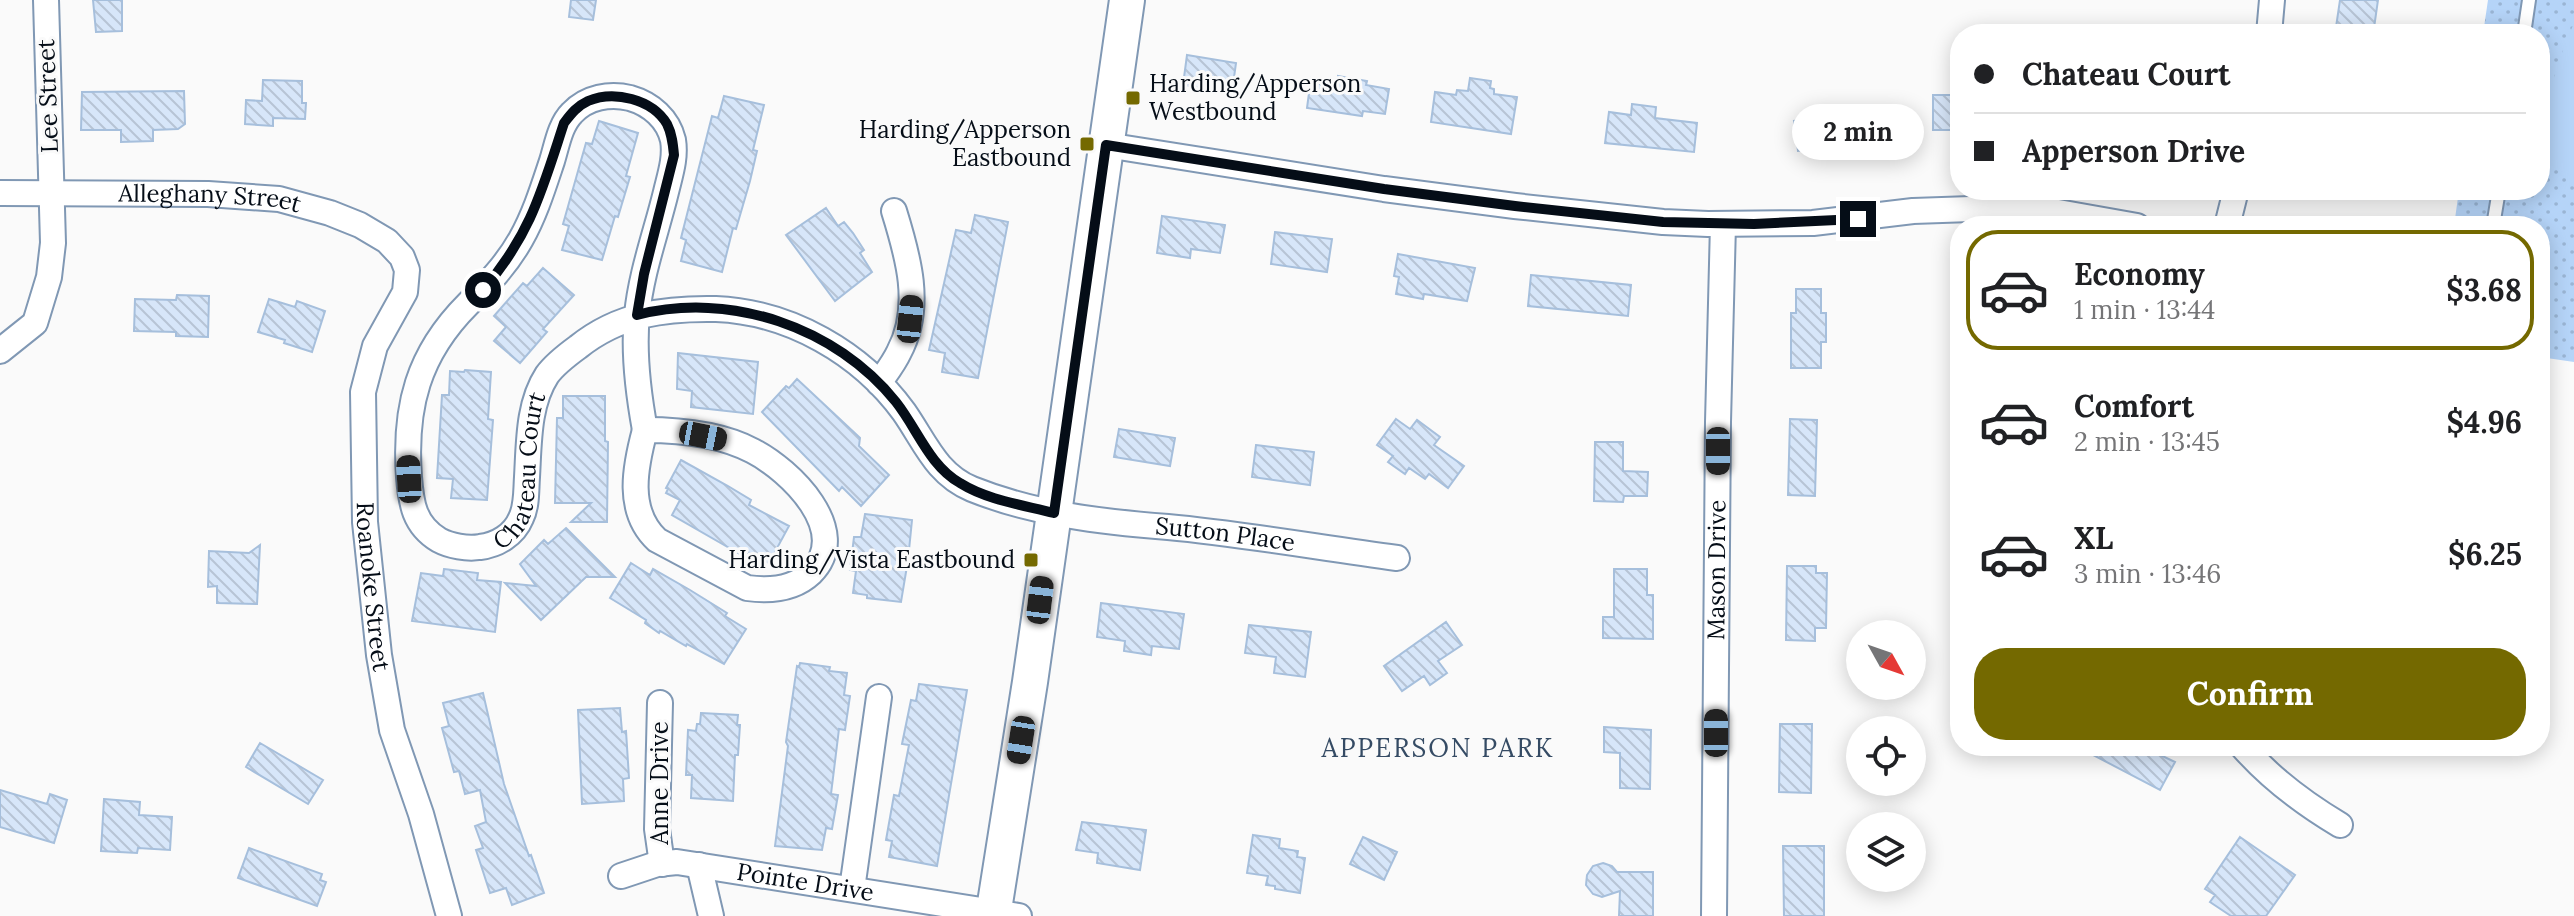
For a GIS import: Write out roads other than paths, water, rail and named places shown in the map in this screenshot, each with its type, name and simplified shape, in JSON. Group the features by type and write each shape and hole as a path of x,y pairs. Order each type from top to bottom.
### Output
{"main road":[{"path":"1002,915 1054,513 1127,0"}],"street":[{"name":"Lee Street","path":"0,351 35,323 49,277 53,243 46,0"},
{"path":"2270,24 2272,0"},
{"name":"Chateau Court","path":"637,315 644,274 673,162 673,140 668,126 652,108 632,99 605,96 586,102 564,123 540,199 522,238 502,268 453,321 433,350 417,382 411,412 408,464 411,504 423,527 453,545 469,547 506,538 515,529 525,509 533,407 545,378 563,358 589,338 637,315 684,309 724,309 779,321 830,344 879,383"},
{"path":"1106,145 1384,189 1663,222 1813,223 1913,211 2029,207 2080,216"},
{"name":"Alleghany Street","path":"0,193 208,194 279,199 360,225 387,241 402,257"},
{"path":"879,383 900,351 910,319 912,298 906,250 894,211"},
{"name":"Mason Drive","path":"1714,916 1718,422 1723,224"},
{"name":"Roanoke Street","path":"402,257 407,270 405,292 375,346 363,392 365,522 379,655 392,730 421,814 449,916"},
{"path":"637,315 636,365 645,430 636,469 638,512 648,531 657,540 747,588 763,590 791,585 814,569 825,544 817,511 776,466 751,450 723,440 683,432 645,430"},
{"name":"Sutton Place","path":"879,383 906,415 936,463 960,483 1011,502 1054,513 1397,558"},
{"path":"852,889 879,697"},
{"name":"Anne Drive","path":"660,703 657,829 662,864"},
{"path":"2252,756 2277,782 2340,825"},
{"name":"Pointe Drive","path":"621,876 639,869 677,862 1002,915"},
{"path":"699,865 711,916"}],"lane":[{"path":"2525,24 2529,0"}],"place":[{"name":"Harding/Apperson Westbound","path":"1133,98"},
{"name":"Harding/Apperson Eastbound","path":"1087,144"},
{"name":"Harding/Vista Eastbound","path":"1031,560"}],"district":[{"name":"APPERSON PARK","path":"1438,748"}]}
